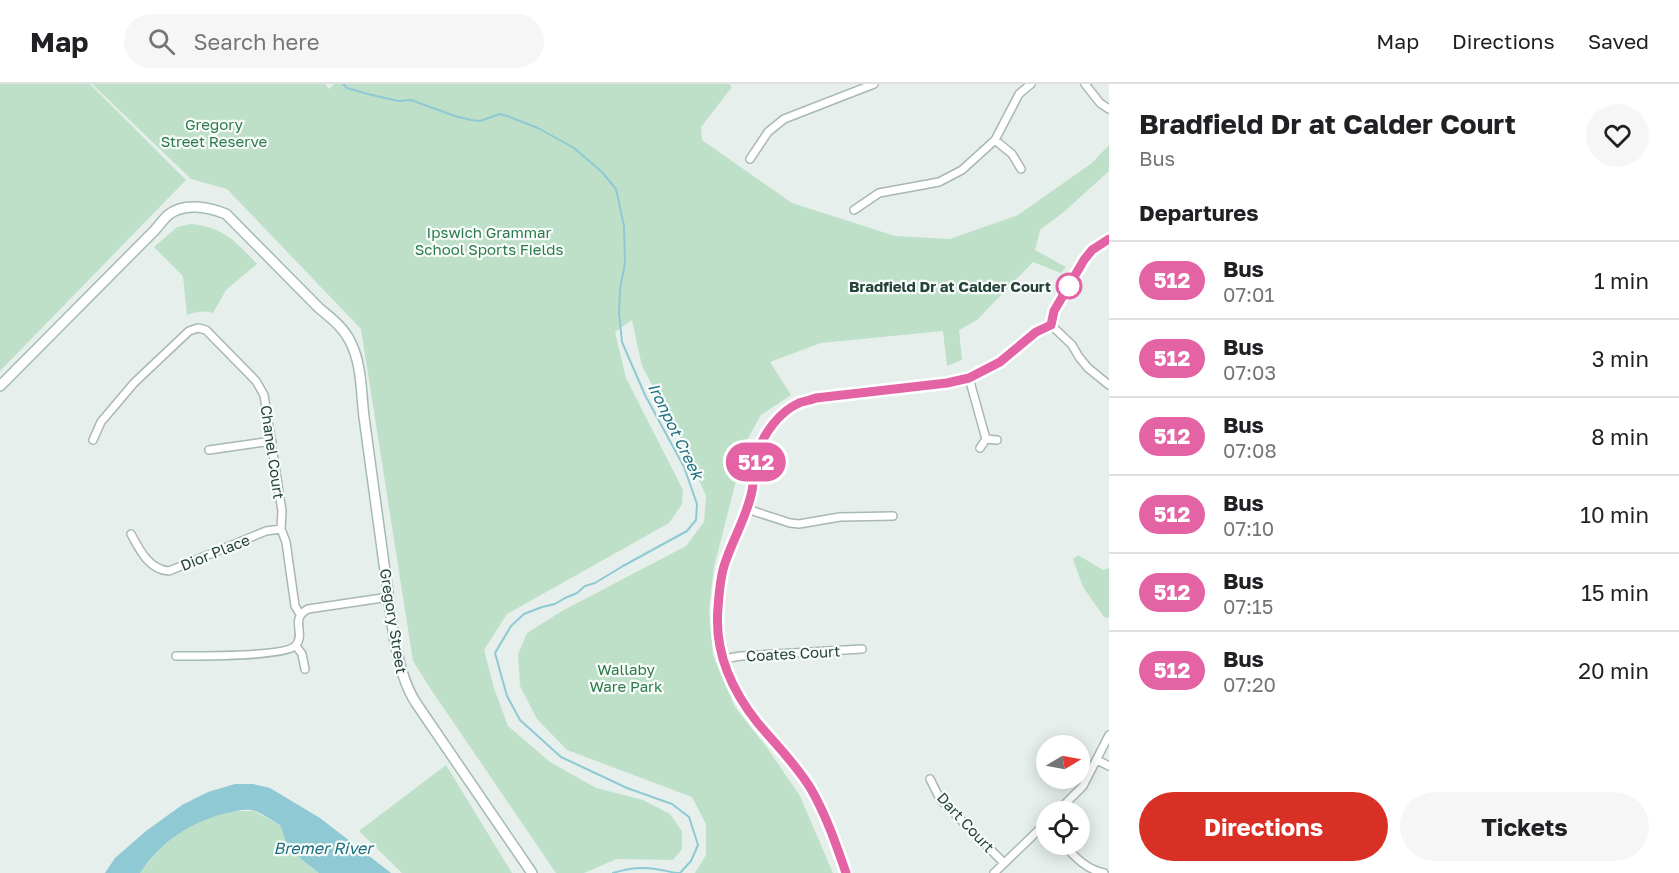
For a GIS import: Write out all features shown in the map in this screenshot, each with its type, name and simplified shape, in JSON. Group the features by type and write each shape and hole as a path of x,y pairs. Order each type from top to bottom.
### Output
{"main road":[{"name":"Gregory Street","path":"0,386 155,230 178,216 196,213 215,216 237,226 319,308 346,345 363,403 401,672 409,693 532,873"}],"street":[{"path":"750,159 768,132 784,119 874,84"},
{"path":"854,210 879,193 939,182 962,170 995,140 1020,94 1032,84"},
{"path":"1085,84 1100,103 1109,109"},
{"path":"995,140 1012,154 1021,169"},
{"path":"1051,325 1054,311 1084,260 1092,250 1109,239"},
{"path":"846,873 830,827 810,788 734,689 718,641 718,610 724,566 747,509 752,491 756,457 773,423 796,405 816,398 947,383 969,378 1000,362 1036,332 1051,325"},
{"path":"1051,325 1072,345 1088,368 1109,384"},
{"name":"Chanel Court","path":"93,440 101,422 134,383 189,331 198,328 206,330 260,385 264,395 282,512 281,529 286,542 295,606 300,614"},
{"path":"969,378 986,439 980,448"},
{"path":"986,439 997,440"},
{"path":"209,450 272,441"},
{"path":"747,509 799,524 840,517 893,516"},
{"name":"Dior Place","path":"131,534 141,553 151,564 169,571 266,531 281,529"},
{"path":"176,656 221,656 286,651 296,646 300,638 298,625 300,614 308,609 389,597"},
{"path":"296,646 302,654 305,669"},
{"name":"Coates Court","path":"723,659 862,649"},
{"path":"1069,801 1083,786 1109,735"},
{"path":"1097,760 1109,766"},
{"name":"Dart Court","path":"930,779 940,799 1004,863"},
{"path":"994,873 1036,834"},
{"path":"1073,855 1094,871 1104,873"}],"green space":[{"path":"0,84 90,84 186,180 0,371"},
{"path":"92,84 325,84 329,89 334,84 729,84 732,87 701,127 702,140 792,203 895,236 950,239 1018,215 1092,163 1109,145 1109,171 1065,211 1040,230 1035,250 1066,267 1061,273 1033,262 977,320 959,330 962,360 947,366 943,331 821,343 770,362 791,395 761,415 746,442 714,567 709,610 713,655 735,707 768,749 800,796 833,873 695,873 706,855 706,824 692,797 567,750 537,719 520,686 518,654 527,633 562,611 686,546 704,522 706,496 681,439 642,366 632,320 615,332 626,378 683,490 682,504 669,523 507,614 484,650 494,688 508,726 550,762 596,788 643,800 670,814 682,831 682,849 673,860 617,859 584,873 556,873 413,661 361,329 227,189 191,179"},
{"path":"191,224 221,232 236,242 257,264 226,290 213,313 200,312 187,315 183,276 154,247 177,227"},
{"path":"1078,555 1103,570 1109,568 1109,618 1104,617 1083,587 1073,559"},
{"path":"446,765 512,873 402,873 359,831"},
{"path":"236,811 254,811 280,825 286,842 301,859 319,873 140,873 153,856 186,829 208,818"}],"water":[{"name":"Bremer River","path":"235,784 253,784 270,788 320,818 391,873 319,873 301,859 286,842 280,825 258,812 241,810 214,817 178,834 158,851 140,873 105,873 115,858 146,831 182,805 208,792"}],"waterway":[{"name":"Ironpot Creek","path":"343,84 347,88 368,94 398,101 411,100 471,120 480,121 500,114 507,116 538,128 574,148 602,172 616,189 624,226 625,263 620,289 619,313 622,342 645,395 684,467 697,504 696,520 687,531 595,583 585,586 577,593 555,604 524,614 511,626 495,653 507,696 520,720 561,757 627,788 672,804 689,817 698,845 691,861 680,873"},
{"name":"Ironpot Creek","path":"613,873 642,868 680,873"}],"bus line":[{"name":"512","path":"846,873 830,827 810,788 734,689 718,641 718,610 724,566 747,509 752,491 756,457 763,440 773,423 799,403 816,398 947,383 969,378 1000,362 1036,332 1051,325 1054,311 1087,255 1109,239"}],"place":[{"name":"Bradfield Dr at Calder Court","path":"1069,286"}],"park label":[{"name":"Gregory Street Reserve","path":"214,132"},
{"name":"Ipswich Grammar School Sports Fields","path":"489,240"},
{"name":"Wallaby Ware Park","path":"626,678"}]}
